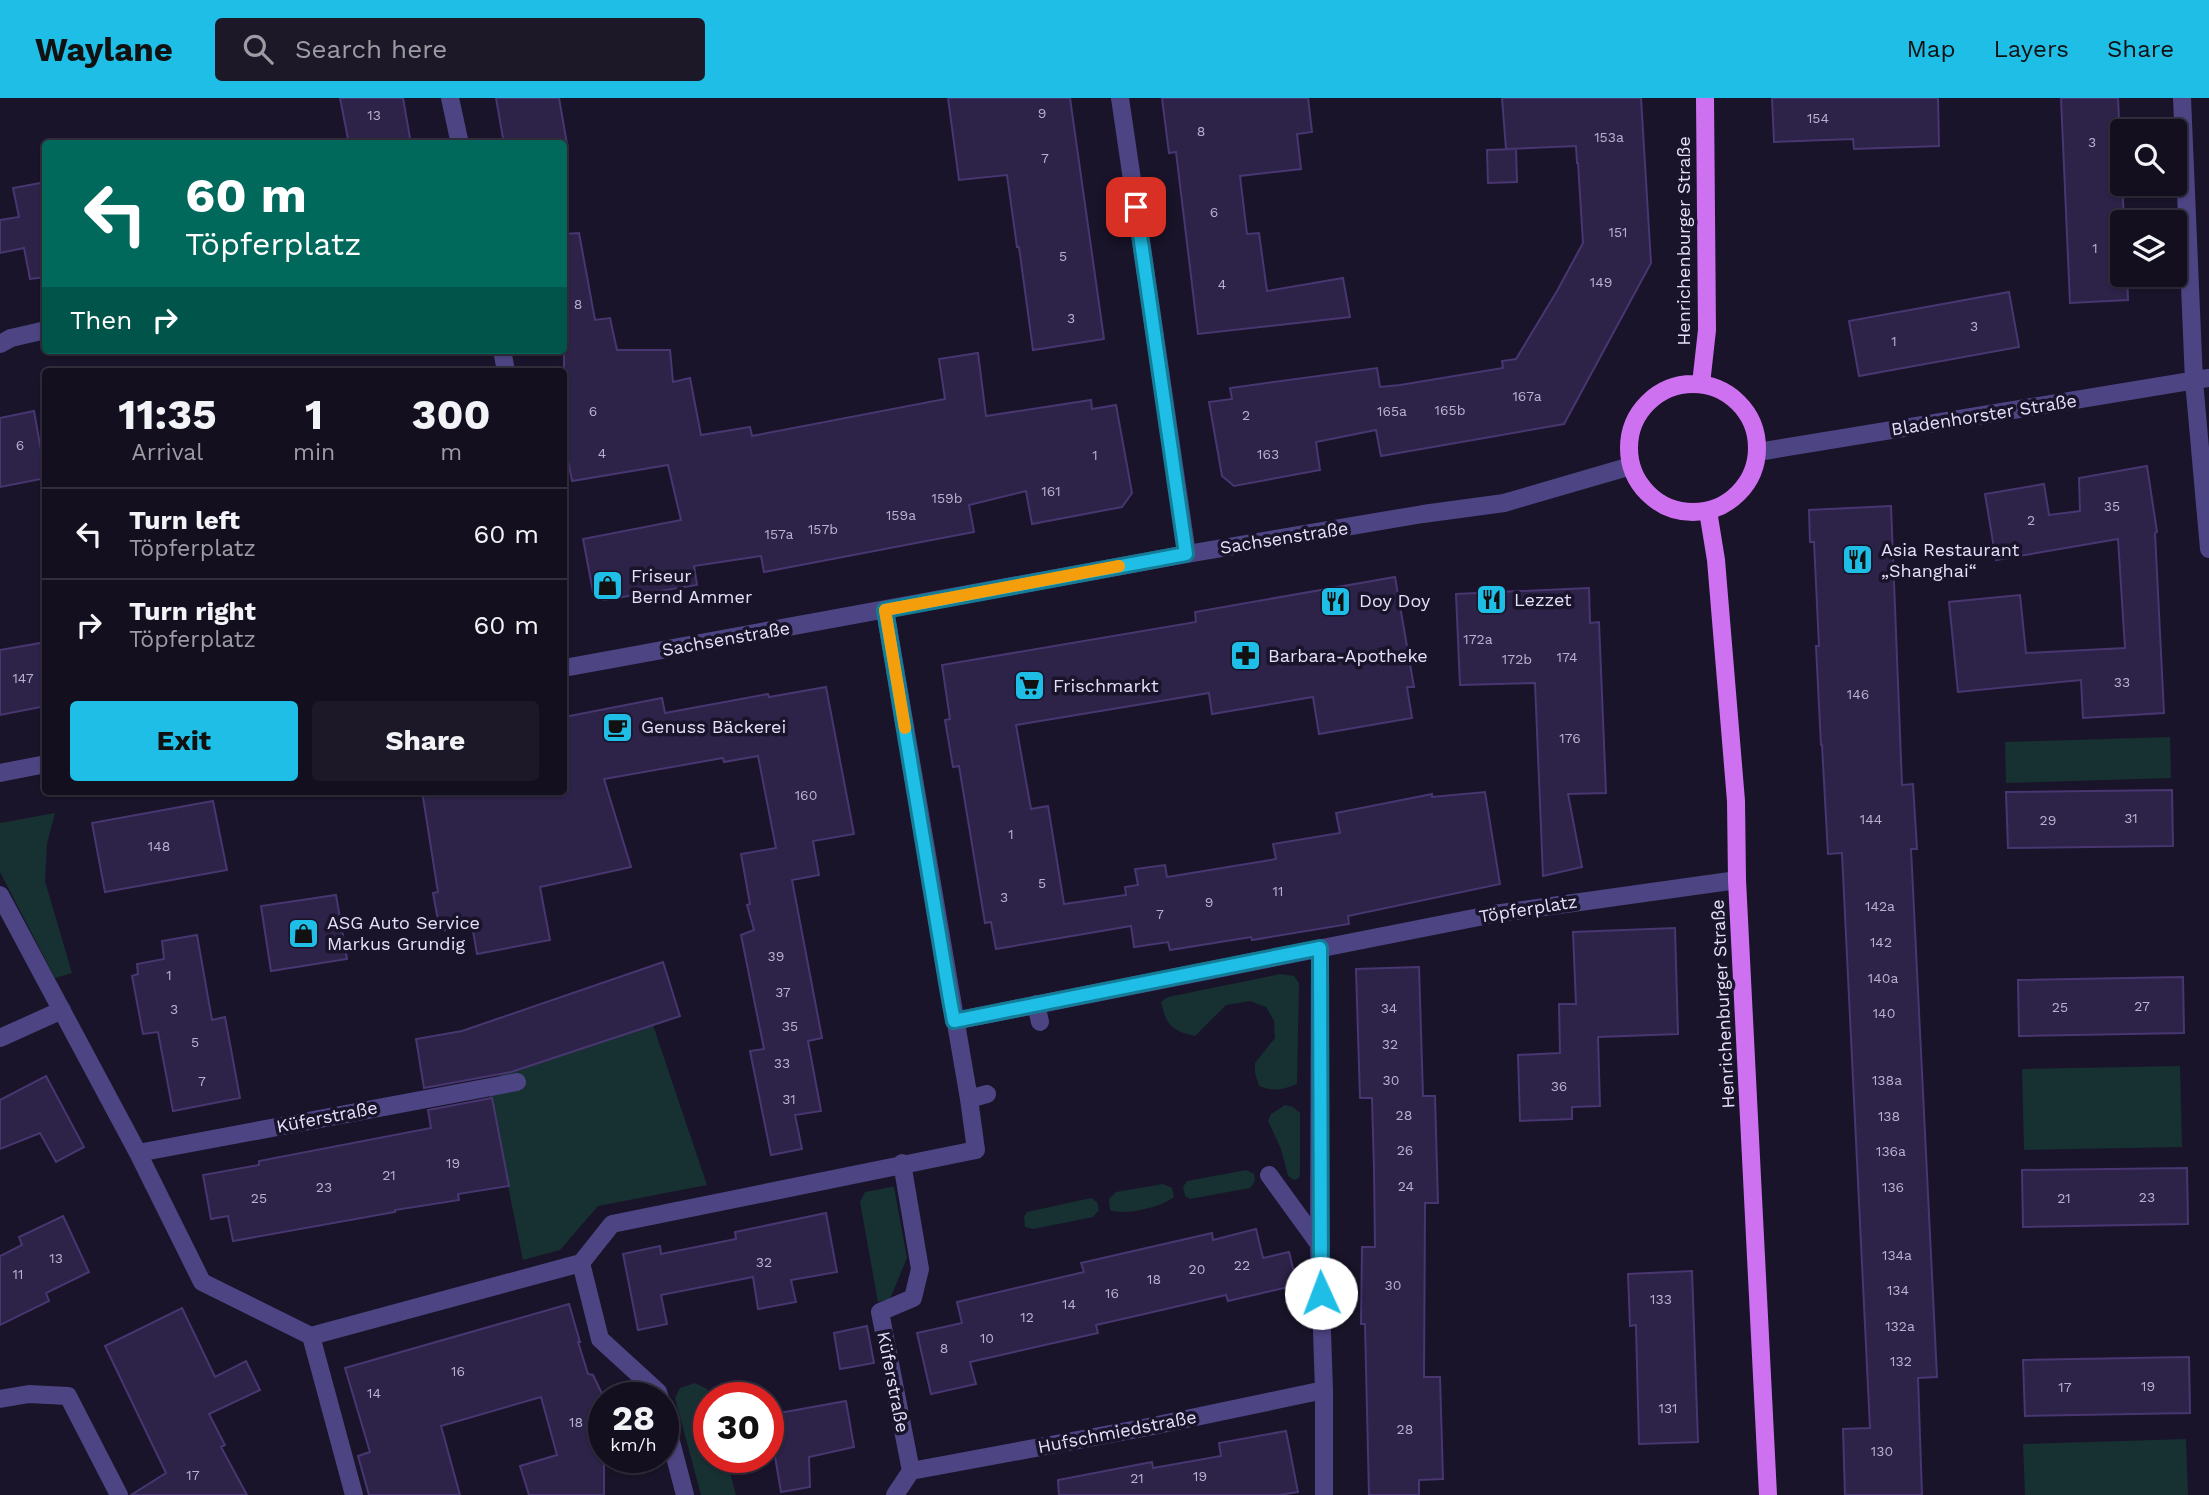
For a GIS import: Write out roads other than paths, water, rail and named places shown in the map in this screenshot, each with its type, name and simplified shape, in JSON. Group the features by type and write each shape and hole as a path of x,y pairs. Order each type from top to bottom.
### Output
{"main road":[{"name":"Henrichenburger Straße","path":"1701,384 1707,330 1704,98"},
{"path":"1701,384 1724,391 1743,407 1755,428 1758,452 1750,478 1733,500 1708,511 1684,513 1660,504 1642,488 1631,466 1629,441 1636,417 1653,397 1676,386 1701,384"},
{"name":"Henrichenburger Straße","path":"1708,511 1716,560 1736,801 1737,880 1768,1495"}],"street":[{"path":"450,98 459,140"},
{"path":"1120,98 1186,554"},
{"path":"2182,98 2202,379 2209,549"},
{"path":"0,344 11,338 42,331"},
{"name":"Bladenhorster Straße","path":"1758,452 2202,379"},
{"name":"Sachsenstraße","path":"567,663 885,610 1186,554 1504,503 1631,466"},
{"path":"0,895 138,1153 202,1282 311,1336 581,1263 612,1224 975,1150 969,1100 885,610"},
{"path":"0,773 42,765"},
{"name":"Töpferplatz","path":"954,1021 1038,1013 1320,948 1531,908 1737,880"},
{"path":"1320,948 1319,1244 1324,1495"},
{"path":"0,1038 62,1010"},
{"name":"Küferstraße","path":"138,1153 517,1082"},
{"path":"969,1100 987,1094"},
{"name":"Küferstraße","path":"902,1163 920,1269 913,1298 880,1312 911,1471"},
{"path":"1269,1175 1319,1244"},
{"path":"581,1263 600,1339 647,1382"},
{"path":"311,1336 354,1495"},
{"name":"Hufschmiedstraße","path":"911,1471 1148,1427 1324,1390"},
{"path":"0,1399 29,1394 68,1396 119,1495"},
{"path":"895,1495 911,1471"},
{"path":"679,1472 685,1495"}],"place":[{"name":"Asia Restaurant „Shanghai“","path":"1858,560"},
{"name":"Friseur Bernd Ammer","path":"608,586"},
{"name":"Lezzet","path":"1491,600"},
{"name":"Doy Doy","path":"1336,601"},
{"name":"Barbara-Apotheke","path":"1245,656"},
{"name":"Frischmarkt","path":"1030,686"},
{"name":"Genuss Bäckerei","path":"618,727"},
{"name":"ASG Auto Service Markus Grundig","path":"304,933"}]}
